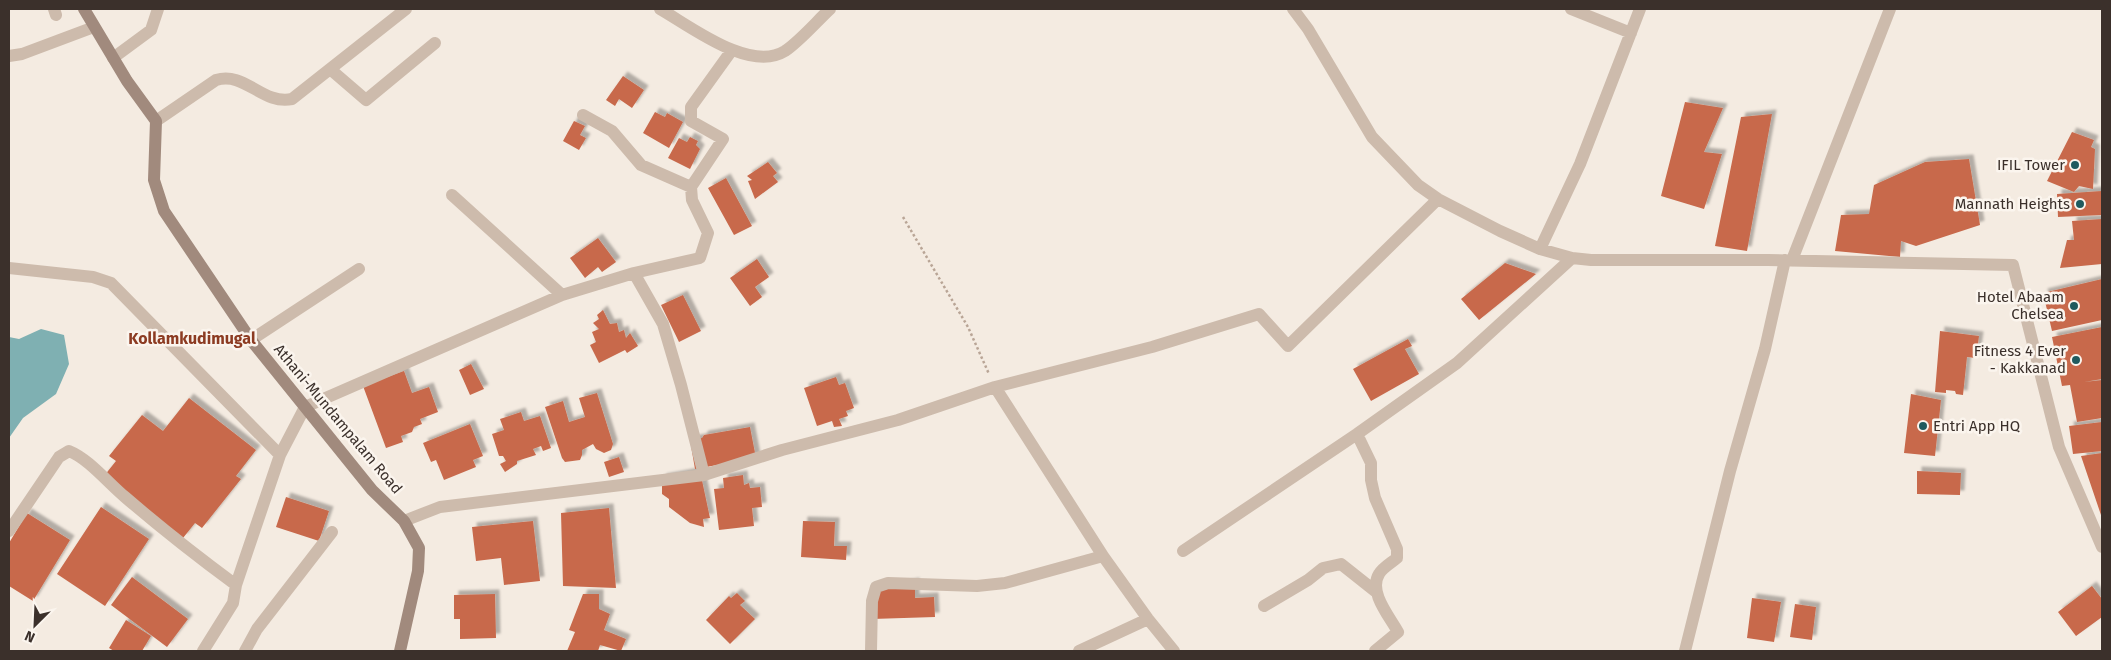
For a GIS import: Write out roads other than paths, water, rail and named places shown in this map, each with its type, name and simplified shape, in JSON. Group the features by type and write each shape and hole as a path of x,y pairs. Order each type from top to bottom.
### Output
{"street":[{"path":"84,9 127,81 156,121 216,80 226,77 236,79 272,98 282,101 292,99 406,9"},
{"path":"113,58 151,30 158,9"},
{"path":"660,9 732,50 747,56 761,57 785,51 830,9"},
{"path":"1293,9 1308,29 1372,137 1418,185 1438,199 1540,249 1572,258 1591,260 1788,260 2013,265 2059,447 2102,547"},
{"path":"1571,9 1631,33"},
{"path":"1540,249 1580,164 1640,9"},
{"path":"1685,651 1730,471 1788,260 1890,9"},
{"path":"9,56 22,54 94,27"},
{"path":"330,69 366,100 435,43"},
{"path":"203,651 233,603 236,585 280,455 305,407 562,295 634,272 700,258 708,233 692,200 691,187 723,139 691,121 691,107 732,50"},
{"path":"583,115 612,131 641,165 691,187"},
{"name":"Athani-Mundampalam Road","path":"156,121 154,180 164,211 251,340 372,490 404,522 418,548 418,572 400,651"},
{"path":"452,195 562,295"},
{"path":"404,522 440,507 704,475 782,450 898,420 995,387 1152,347 1259,314 1288,346 1438,199"},
{"path":"1183,551 1357,434 1456,363 1572,258"},
{"path":"9,268 93,277 111,283 280,455"},
{"path":"251,340 359,269"},
{"path":"634,272 662,324 681,385 704,475"},
{"path":"995,387 1103,556 1148,619 1174,651"},
{"path":"1357,434 1371,463 1375,498 1397,549 1397,558 1379,573 1375,591"},
{"path":"9,531 59,457 69,451 81,456 104,480 168,534 236,585"},
{"path":"245,651 258,629 332,532"},
{"path":"871,651 872,601 876,587 888,583 978,586 1005,583 1103,556"},
{"path":"1264,606 1308,580 1323,568 1341,564 1375,591 1398,632 1375,651"},
{"path":"1079,651 1148,619"}],"water":[{"path":"41,329 64,335 69,364 56,394 23,418 9,438 9,337 19,339"}],"place":[{"name":"IFIL Tower","path":"2075,165"},
{"name":"Mannath Heights","path":"2080,204"},
{"name":"Hotel Abaam Chelsea","path":"2074,306"},
{"name":"Fitness 4 Ever - Kakkanad","path":"2076,360"},
{"name":"Entri App HQ","path":"1923,426"}],"district":[{"name":"Kollamkudimugal","path":"192,338"}]}
